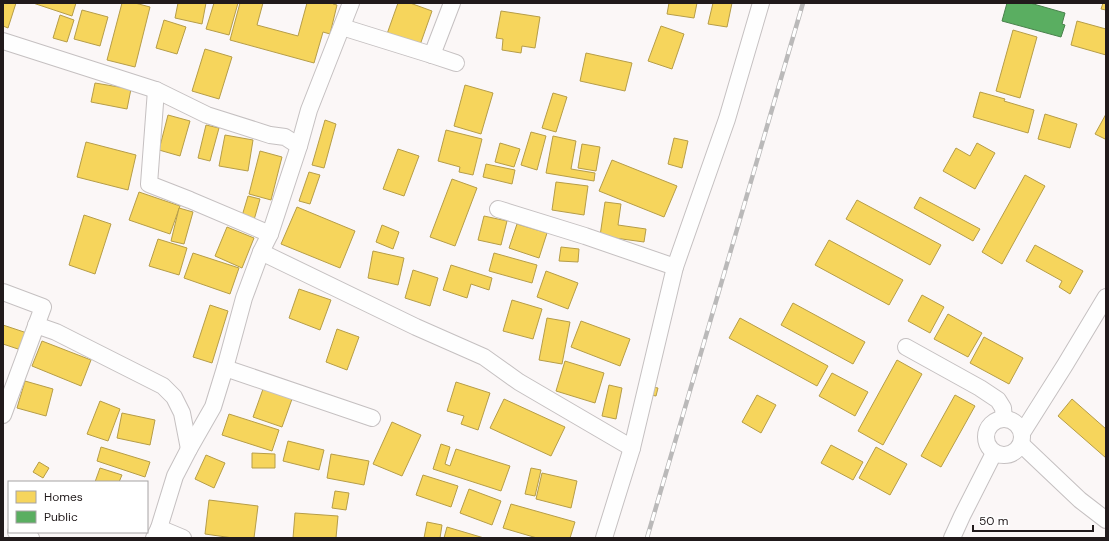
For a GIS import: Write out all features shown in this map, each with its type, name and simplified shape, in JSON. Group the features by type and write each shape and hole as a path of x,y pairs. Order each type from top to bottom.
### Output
{"street":[{"path":"183,538 156,533 175,476 212,407 225,368 244,298 260,252 270,234 299,146 309,110 351,3"},
{"path":"432,55 452,3"},
{"path":"604,538 632,448 675,267 727,119 761,3"},
{"path":"342,27 456,64"},
{"path":"3,41 156,90 208,115 270,135 285,137 299,146"},
{"path":"156,90 149,184 270,234"},
{"path":"498,209 585,236 675,267"},
{"path":"260,252 416,327 484,357 519,382 632,448"},
{"path":"3,292 43,307 3,415"},
{"path":"1106,297 1021,439 1016,451 1010,454 1002,455 994,453 986,440 986,432 996,421 1004,419 1012,421 1018,426 1021,439 1080,500 1106,520"},
{"path":"36,325 56,332 163,386 174,398 182,413 189,449"},
{"path":"906,347 980,388 998,400 1003,408 1004,419"},
{"path":"225,368 372,418"},
{"path":"952,538 994,453"},
{"path":"18,533 31,538"}],"building: Homes":[{"path":"3,3 16,3 8,28 3,26"},
{"path":"33,3 76,3 72,16"},
{"path":"122,3 135,3 150,7 135,67 107,60"},
{"path":"178,3 206,3 202,24 175,18"},
{"path":"214,3 238,3 229,35 206,29"},
{"path":"240,3 263,3 257,25 298,36 307,3 333,3 337,5 330,34 323,32 314,63 230,40"},
{"path":"398,3 410,3 432,11 420,45 387,34"},
{"path":"669,3 697,3 694,18 667,14"},
{"path":"713,3 732,3 727,27 708,24"},
{"path":"1103,3 1106,3 1106,10 1101,9"},
{"path":"82,10 108,17 100,46 74,39"},
{"path":"501,11 540,17 535,48 522,46 521,53 502,50 503,39 496,38"},
{"path":"60,15 74,20 67,42 53,38"},
{"path":"164,20 186,27 177,54 156,48"},
{"path":"1077,21 1106,29 1106,55 1071,45"},
{"path":"661,26 684,34 672,69 648,61"},
{"path":"1013,30 1037,37 1020,98 996,91"},
{"path":"205,49 232,57 219,99 192,91"},
{"path":"586,53 632,63 625,91 580,81"},
{"path":"95,83 131,89 127,109 91,102"},
{"path":"465,85 493,93 481,134 454,126"},
{"path":"980,92 1005,99 1004,101 1034,110 1028,133 973,117"},
{"path":"553,93 567,97 556,132 542,128"},
{"path":"1045,114 1077,124 1070,148 1038,139"},
{"path":"1106,114 1106,137 1105,139 1095,134"},
{"path":"168,115 190,121 180,156 159,150"},
{"path":"325,120 336,124 324,168 312,165"},
{"path":"206,125 219,128 210,161 198,158"},
{"path":"446,130 482,139 473,175 459,172 460,167 438,161"},
{"path":"531,132 546,136 537,170 521,165"},
{"path":"225,135 253,140 248,171 219,166"},
{"path":"553,136 576,141 571,169 595,173 594,181 546,173"},
{"path":"674,138 688,141 682,168 668,164"},
{"path":"86,142 136,155 128,190 77,177"},
{"path":"500,143 520,149 514,167 495,162"},
{"path":"977,143 995,153 975,189 943,171 956,148 970,156"},
{"path":"582,144 600,147 596,171 578,168"},
{"path":"398,149 419,156 404,196 383,189"},
{"path":"260,151 282,157 271,200 249,194"},
{"path":"612,160 677,186 664,217 599,191"},
{"path":"486,164 515,170 512,184 483,177"},
{"path":"309,172 320,175 310,204 299,201"},
{"path":"1025,175 1045,186 1002,264 982,252"},
{"path":"452,179 477,188 455,246 430,237"},
{"path":"556,182 588,186 584,215 552,210"},
{"path":"139,192 180,206 170,234 129,220"},
{"path":"248,196 260,199 254,220 242,216"},
{"path":"920,197 980,229 973,241 914,208"},
{"path":"857,200 941,245 930,265 846,219"},
{"path":"605,202 621,204 618,225 646,229 644,242 600,236"},
{"path":"297,207 355,231 340,268 281,244"},
{"path":"179,208 193,212 184,244 171,241"},
{"path":"84,215 111,224 95,274 69,265"},
{"path":"484,216 507,221 501,245 478,240"},
{"path":"517,224 547,233 539,258 509,248"},
{"path":"382,225 399,232 393,249 376,242"},
{"path":"227,227 254,238 242,268 215,256"},
{"path":"158,239 187,248 179,275 149,266"},
{"path":"829,240 903,280 889,305 815,265"},
{"path":"1035,245 1083,271 1070,294 1059,287 1062,281 1026,261"},
{"path":"561,247 579,249 578,262 559,261"},
{"path":"373,251 404,258 398,285 368,278"},
{"path":"193,253 239,268 230,294 184,278"},
{"path":"494,253 537,265 532,283 489,271"},
{"path":"451,265 492,278 489,290 471,284 467,298 443,290"},
{"path":"413,270 438,278 430,306 405,298"},
{"path":"546,271 578,283 568,309 537,297"},
{"path":"299,289 331,300 320,330 289,318"},
{"path":"922,295 944,307 930,333 908,321"},
{"path":"512,300 542,309 533,339 503,331"},
{"path":"793,303 865,342 853,364 781,325"},
{"path":"210,305 228,311 212,363 193,357"},
{"path":"948,314 982,333 968,357 934,339"},
{"path":"547,318 570,322 562,364 539,360"},
{"path":"740,318 828,366 817,386 729,338"},
{"path":"581,321 630,339 620,366 571,347"},
{"path":"3,325 27,333 21,350 3,344"},
{"path":"337,329 359,337 347,370 326,362"},
{"path":"984,337 1023,358 1009,384 970,363"},
{"path":"42,341 91,360 81,386 32,366"},
{"path":"897,360 922,374 883,445 858,431"},
{"path":"565,361 604,373 595,403 556,391"},
{"path":"832,373 868,392 855,416 819,396"},
{"path":"25,381 53,389 46,416 17,408"},
{"path":"456,382 490,393 478,430 461,424 464,416 447,411"},
{"path":"609,385 622,388 616,419 602,416"},
{"path":"647,386 658,388 656,396 646,394"},
{"path":"263,389 292,399 282,427 253,417"},
{"path":"757,395 776,405 761,433 742,422"},
{"path":"955,395 975,406 941,467 921,456"},
{"path":"504,399 565,427 551,456 490,428"},
{"path":"1072,399 1106,429 1106,458 1058,416"},
{"path":"100,401 120,409 108,441 87,434"},
{"path":"122,413 155,420 150,445 117,438"},
{"path":"229,414 279,430 272,451 222,435"},
{"path":"392,422 421,435 402,476 373,464"},
{"path":"288,441 324,450 319,470 283,461"},
{"path":"441,444 450,447 445,464 450,466 456,449 510,466 501,491 433,469"},
{"path":"831,445 863,462 853,480 821,463"},
{"path":"101,447 150,462 145,477 97,461"},
{"path":"876,447 907,464 890,495 859,478"},
{"path":"252,453 275,454 275,468 252,468"},
{"path":"331,454 369,461 364,485 327,478"},
{"path":"206,455 225,463 214,488 195,479"},
{"path":"39,462 49,468 43,478 33,472"},
{"path":"100,468 122,475 119,481 95,481"},
{"path":"531,468 541,470 535,496 525,494"},
{"path":"542,473 577,481 571,508 536,499"},
{"path":"423,475 458,486 451,507 416,495"},
{"path":"469,489 501,501 492,525 460,513"},
{"path":"335,491 349,493 346,510 332,508"},
{"path":"209,500 258,506 254,538 233,538 205,534"},
{"path":"511,504 575,522 570,538 537,538 503,528"},
{"path":"295,513 338,516 336,538 293,538"},
{"path":"427,522 442,525 440,538 424,538"},
{"path":"447,527 484,538 444,538"}],"building: Public":[{"path":"1007,3 1030,3 1065,13 1062,24 1065,25 1061,37 1002,21"}],"railway":[{"path":"647,538 803,3"}]}
